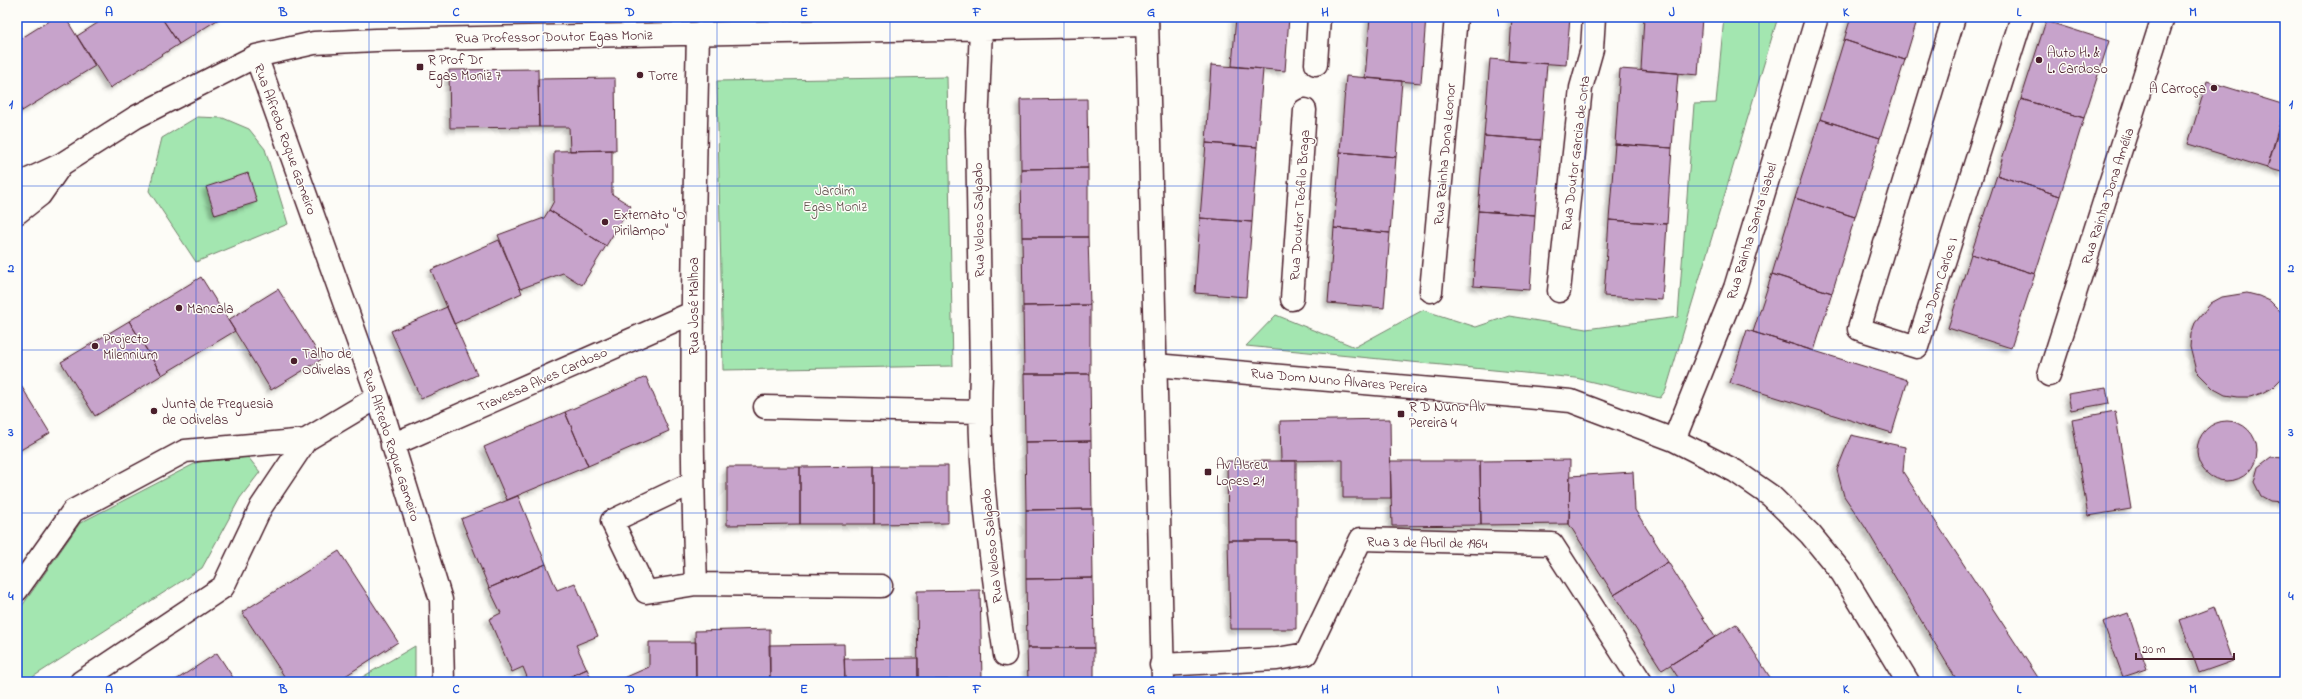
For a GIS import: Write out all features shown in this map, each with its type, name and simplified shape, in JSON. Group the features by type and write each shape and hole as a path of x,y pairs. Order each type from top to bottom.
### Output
{"street":[{"path":"1316,64 1319,17"},
{"name":"Rua Rainha Dona Leonor","path":"1431,291 1456,17"},
{"name":"Rua Doutor Garcia de Orta","path":"1558,291 1581,88 1592,48 1594,17"},
{"name":"Rua Rainha Santa Isabel","path":"1674,440 1735,288 1817,17"},
{"name":"Rua Dom Carlos I","path":"1954,17 1859,329 1917,346 2022,17"},
{"name":"Rua Rainha Dona Amélia","path":"2049,375 2163,17"},
{"path":"1147,21 1162,674"},
{"name":"Rua Professor Doutor Egas Moniz","path":"17,184 62,164 136,117 256,56 314,43 376,40 981,28 1147,21"},
{"name":"Rua Veloso Salgado","path":"981,28 977,128 981,373 979,412 989,546 1005,655"},
{"name":"Rua José Malhoa","path":"696,584 692,483 692,313 698,33"},
{"name":"Rua Alfredo Roque Gameiro","path":"256,56 378,397 441,600 443,682"},
{"name":"Rua Doutor Teófilo Braga","path":"1292,299 1305,110"},
{"name":"Rua Professor Doutor Egas Moniz","path":"17,213 40,195 62,164"},
{"name":"Travessa Alves Cardoso","path":"392,445 692,313"},
{"name":"Rua Dom Nuno Álvares Pereira","path":"1155,365 1571,401 1674,440 1736,471 1771,496 1810,534 1842,573 1908,682"},
{"path":"81,682 223,588 261,507 306,440 378,397"},
{"path":"765,407 979,412"},
{"path":"17,590 73,511 186,451 306,440"},
{"path":"692,483 612,521 646,592 696,584 881,586"},
{"name":"Rua 3 de Abril de 1964","path":"1162,674 1306,654 1361,539 1552,544 1641,682"}],"green space":[{"path":"1724,17 1778,17 1666,390 1660,398 1576,378 1246,346 1276,315 1355,347 1423,310 1476,327 1509,316 1586,329 1678,317 1694,104 1716,103"},
{"name":"Jardim Egas Moniz","path":"947,77 953,366 723,370 717,81"},
{"path":"197,117 223,118 249,129 265,149 288,224 196,262 149,191 162,138"},
{"path":"248,457 260,472 240,498 202,568 25,682 17,682 17,613 80,523 198,462"},
{"path":"415,646 415,682 354,682"}],"building":[{"path":"55,17 65,17 95,66 22,111 17,102 17,41"},
{"path":"107,17 161,17 179,44 110,88 77,36"},
{"path":"161,17 222,17 179,44"},
{"path":"1236,17 1289,17 1285,71 1232,66"},
{"path":"1370,17 1426,17 1421,83 1365,78"},
{"path":"1512,17 1570,17 1566,65 1509,61"},
{"path":"1644,17 1702,17 1698,75 1641,70"},
{"path":"1851,17 1918,17 1905,60 1844,40"},
{"path":"2046,21 2109,41 2084,118 2021,99"},
{"path":"1844,40 1905,60 1880,138 1820,119"},
{"path":"1490,59 1547,64 1541,140 1484,136"},
{"path":"1211,65 1263,69 1257,147 1206,143"},
{"path":"538,69 539,127 450,128 449,70"},
{"path":"1620,69 1678,73 1672,148 1615,144"},
{"path":"1346,76 1402,81 1396,157 1340,152"},
{"path":"615,78 616,150 570,151 569,127 539,127 538,79"},
{"path":"2207,81 2285,105 2267,168 2188,144"},
{"path":"1087,99 1088,168 1021,169 1020,100"},
{"path":"2021,99 2084,118 2060,196 1997,175"},
{"path":"17,102 22,111 17,114"},
{"path":"2285,111 2285,173 2267,168"},
{"path":"1820,119 1880,138 1855,217 1795,198"},
{"path":"1484,136 1541,140 1535,215 1478,211"},
{"path":"1206,143 1257,147 1252,222 1200,218"},
{"path":"1615,144 1672,148 1667,224 1609,220"},
{"path":"612,150 612,194 631,206 606,246 549,210 554,201 554,151"},
{"path":"1340,152 1396,157 1390,233 1334,228"},
{"path":"1088,168 1088,237 1022,237 1021,169"},
{"path":"248,173 257,202 215,215 206,187"},
{"path":"1997,175 2060,196 2035,274 1971,254"},
{"path":"1795,198 1855,217 1832,293 1772,274"},
{"path":"549,210 606,246 582,285 563,273 520,289 498,235 544,218"},
{"path":"1478,211 1535,215 1530,290 1473,286"},
{"path":"1200,218 1252,222 1246,297 1195,293"},
{"path":"1609,220 1667,224 1662,300 1604,296"},
{"path":"1334,228 1390,233 1384,308 1328,303"},
{"path":"1022,237 1088,237 1090,305 1023,306"},
{"path":"499,240 522,293 454,324 431,270"},
{"path":"1971,254 2035,274 2011,348 1948,328"},
{"path":"1772,274 1832,293 1814,351 1753,332"},
{"path":"201,277 235,331 162,375 129,321"},
{"path":"278,289 322,359 271,390 228,320"},
{"path":"2247,293 2270,301 2285,316 2285,375 2273,387 2262,393 2250,397 2238,397 2225,395 2214,389 2196,371 2190,347 2191,334 2195,323 2211,303 2222,297"},
{"path":"1090,305 1090,374 1024,374 1023,306"},
{"path":"447,307 477,375 421,399 391,331"},
{"path":"129,321 162,375 95,416 61,362"},
{"path":"1747,330 1908,380 1892,433 1730,383"},
{"path":"1024,374 1090,374 1091,441 1025,442"},
{"path":"646,377 669,431 588,466 565,412"},
{"path":"17,379 50,433 17,452"},
{"path":"2106,388 2109,403 2071,410 2068,394"},
{"path":"2115,411 2131,509 2088,516 2072,419"},
{"path":"565,412 588,466 507,500 484,447"},
{"path":"1390,419 1391,498 1343,498 1343,460 1281,461 1280,421"},
{"path":"2221,421 2233,421 2244,426 2252,434 2257,445 2255,463 2244,476 2233,481 2221,481 2210,476 2202,468 2197,457 2197,445 2202,434 2210,426"},
{"path":"1851,435 1905,447 1903,472 2041,682 1958,682 1865,527 1844,496 1837,470"},
{"path":"1091,441 1092,509 1026,510 1025,442"},
{"path":"2271,457 2285,458 2285,501 2270,501 2261,496 2254,482 2258,467"},
{"path":"1570,460 1569,524 1481,525 1480,461"},
{"path":"1227,461 1296,461 1296,540 1228,540"},
{"path":"1390,461 1480,461 1481,525 1392,526"},
{"path":"874,466 948,466 948,523 874,524"},
{"path":"874,466 874,524 800,524 800,467"},
{"path":"727,467 800,467 800,524 727,525"},
{"path":"1633,472 1635,510 1668,562 1614,595 1569,524 1570,476"},
{"path":"518,496 546,564 489,588 461,519"},
{"path":"1092,509 1093,578 1026,579 1026,510"},
{"path":"1228,540 1296,540 1296,629 1230,629"},
{"path":"339,551 398,642 336,682 288,682 242,612"},
{"path":"1668,562 1715,637 1662,670 1614,595"},
{"path":"546,564 557,590 575,583 598,636 576,645 587,669 558,682 529,682 523,667 512,672 489,619 501,613 489,588"},
{"path":"1093,578 1094,648 1027,648 1026,579"},
{"path":"980,590 982,679 918,680 917,591"},
{"path":"2214,607 2233,661 2199,673 2180,620"},
{"path":"2128,613 2147,669 2123,677 2103,622"},
{"path":"1736,624 1773,682 1681,682 1670,665"},
{"path":"770,629 770,682 696,682 695,631"},
{"path":"649,642 696,642 696,682 615,682 649,667"},
{"path":"844,644 845,682 770,682 769,645"},
{"path":"1027,648 1094,648 1094,682 1028,682"},
{"path":"217,653 236,682 173,682"},
{"path":"918,658 918,682 845,682 844,659"},
{"path":"587,669 593,682 558,682"}],"place":[{"name":"Auto H. & L. Cardoso","path":"2039,60"},
{"name":"R Prof Dr Egas Moniz 7","path":"420,67"},
{"name":"Torre","path":"640,75"},
{"name":"A Carroça","path":"2214,88"},
{"name":"Externato \"O Pirilampo\"","path":"605,222"},
{"name":"Mancala","path":"179,308"},
{"name":"Projecto Milennium","path":"95,346"},
{"name":"Talho de Odivelas","path":"294,361"},
{"name":"Junta de Freguesia de Odivelas","path":"154,411"},
{"name":"R D Nuno Alv Pereira 4","path":"1401,414"},
{"name":"Av Abreu Lopes 21","path":"1208,472"}]}
